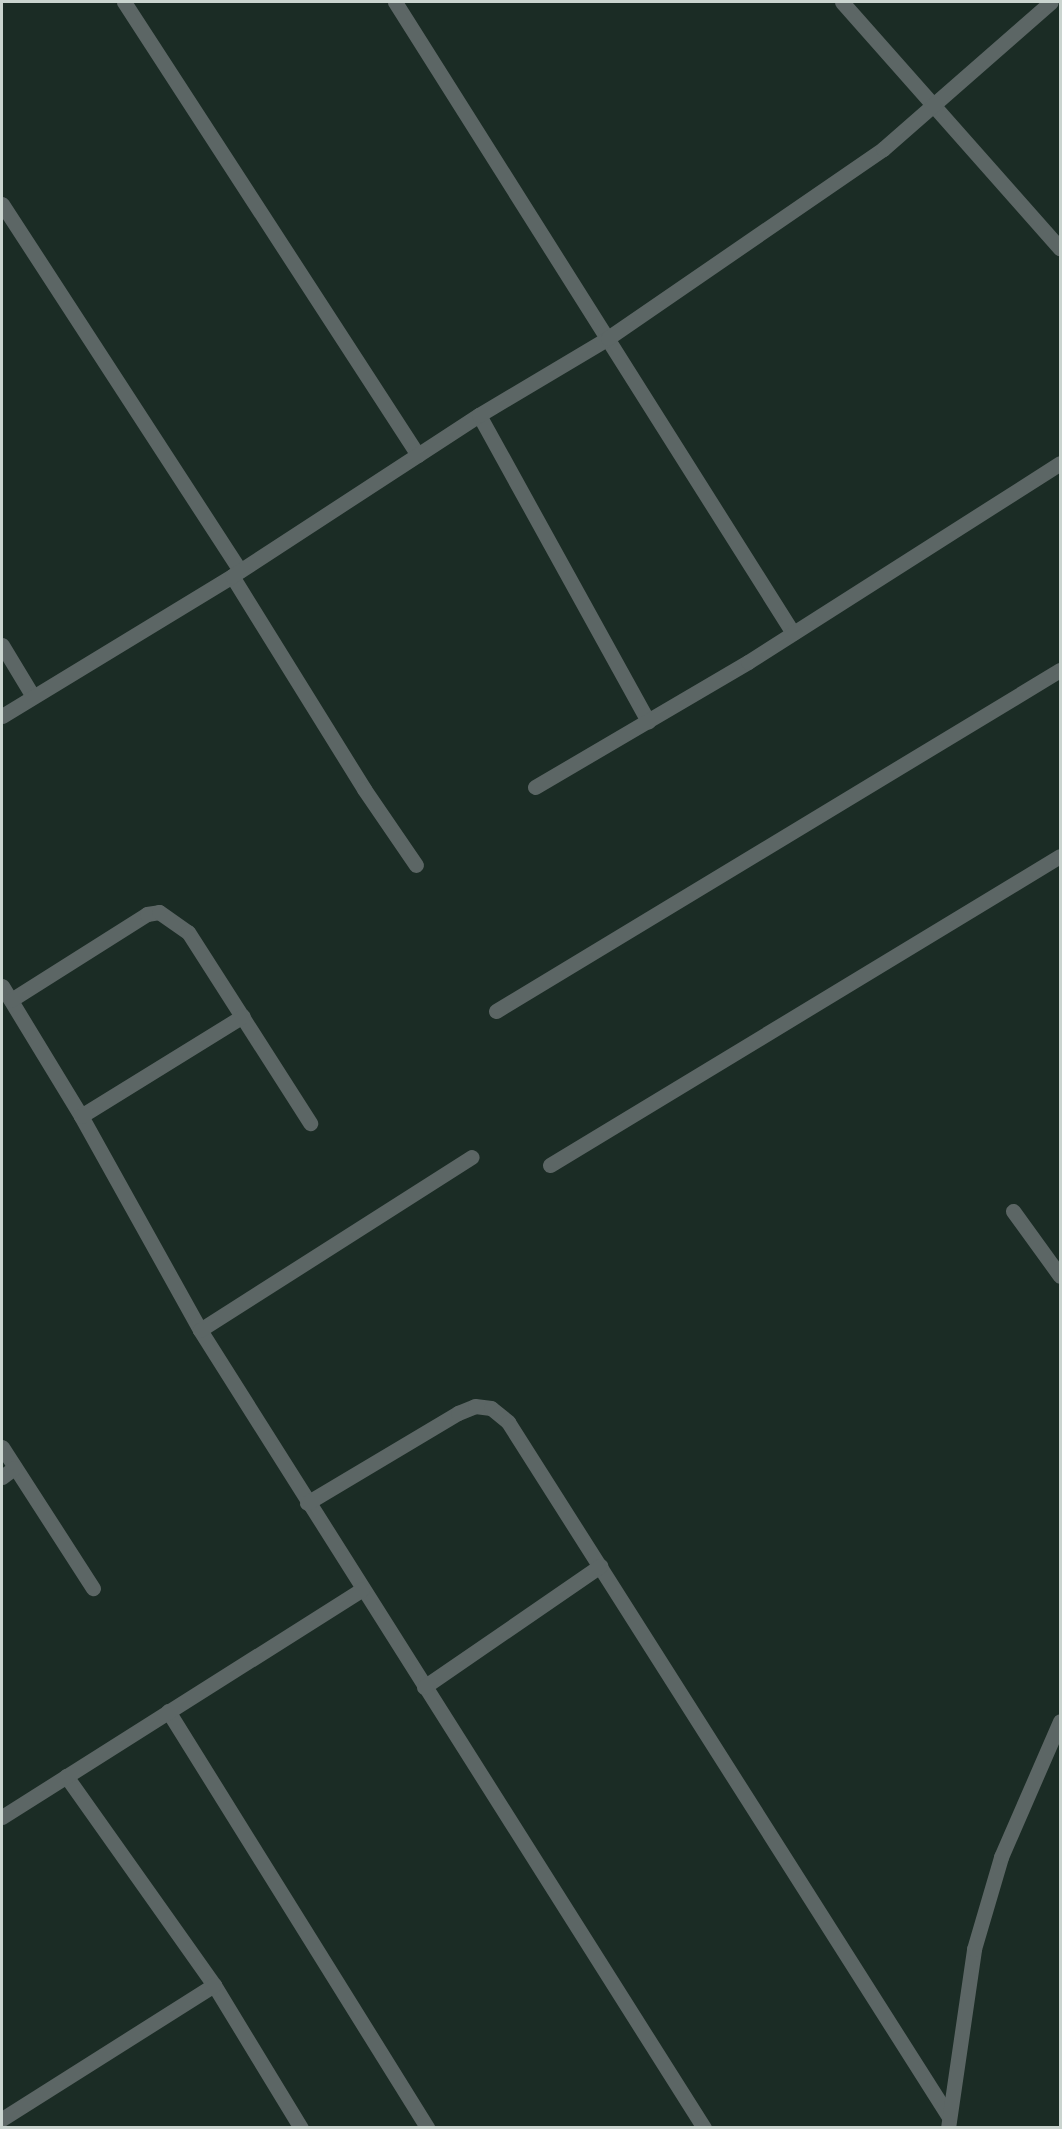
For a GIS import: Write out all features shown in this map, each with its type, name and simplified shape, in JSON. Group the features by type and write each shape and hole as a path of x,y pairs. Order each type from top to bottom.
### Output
{"street":[{"path":"124,2 418,455"},
{"path":"395,2 793,633"},
{"path":"842,2 932,107 1060,248"},
{"path":"2,716 32,695 236,574 479,415 608,338 883,149 1051,2"},
{"path":"2,204 236,574 364,789 416,865"},
{"path":"479,415 648,721"},
{"path":"535,787 793,633 1060,463"},
{"path":"2,645 32,695"},
{"path":"496,1011 1060,670"},
{"path":"550,1165 1060,856"},
{"path":"11,1000 147,914 159,912 188,932 310,1123"},
{"path":"2,986 81,1116 200,1330 307,1503 704,2127"},
{"path":"81,1116 243,1016"},
{"path":"200,1330 472,1157"},
{"path":"1013,1211 1060,1276"},
{"path":"307,1503 458,1413 476,1406 491,1408 508,1422 949,2122"},
{"path":"2,1447 8,1472 93,1588"},
{"path":"424,1687 600,1566"},
{"path":"2,1817 362,1589"},
{"path":"168,1711 428,2127"},
{"path":"949,2122 974,1949 1001,1857 1060,1721"},
{"path":"66,1776 214,1985 302,2127"},
{"path":"2,2119 214,1985"}]}
